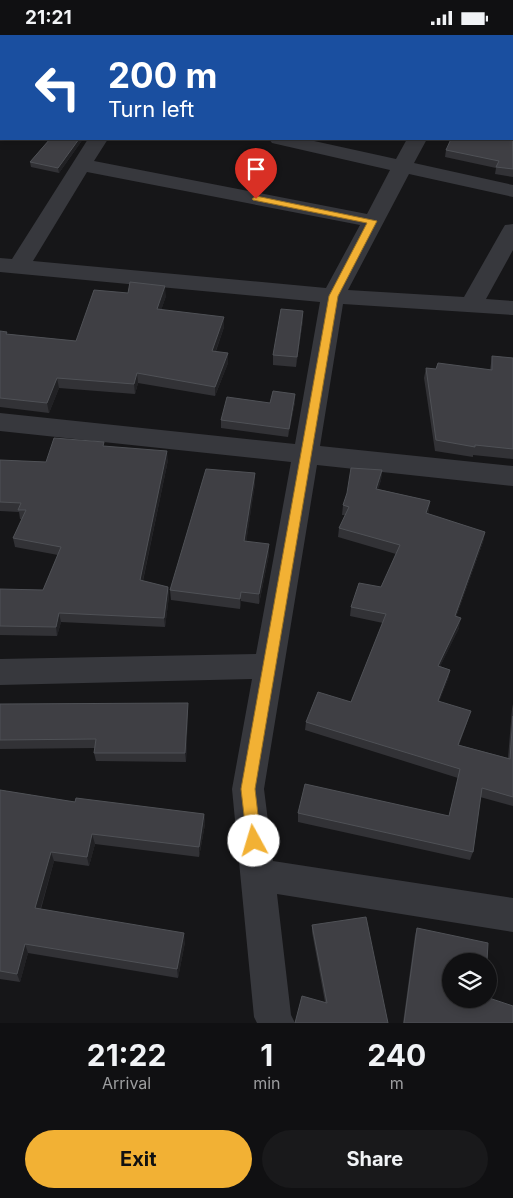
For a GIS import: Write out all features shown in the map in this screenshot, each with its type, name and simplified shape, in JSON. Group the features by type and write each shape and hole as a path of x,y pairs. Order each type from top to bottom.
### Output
{"street":[{"path":"9,266 82,165 97,140"},
{"path":"284,140 513,191"},
{"path":"276,1023 273,1017 248,789 333,296 401,165 416,140"},
{"path":"82,165 372,221"},
{"path":"471,305 513,230"},
{"path":"9,266 333,296 513,308"},
{"path":"0,422 513,476"},
{"path":"0,672 268,666"},
{"path":"258,875 513,915"}],"building":[{"path":"49,140 78,140 58,168 30,162"},
{"path":"451,140 512,140 513,169 496,167 499,161 446,150"},
{"path":"130,282 165,286 157,309 224,317 212,351 228,353 215,387 137,373 134,384 57,378 47,403 0,398 0,331 7,332 6,334 76,341 94,290 128,293"},
{"path":"281,309 303,311 297,357 273,355"},
{"path":"492,356 513,358 513,449 475,445 475,447 436,440 426,368 436,369 438,363 492,370"},
{"path":"273,391 295,394 289,429 221,420 227,397 270,403"},
{"path":"54,438 104,442 103,446 167,451 140,580 168,587 164,618 59,613 56,627 0,626 0,589 43,590 61,547 13,538 26,510 18,510 21,503 0,502 0,460 46,462"},
{"path":"351,468 382,470 376,489 430,501 426,513 485,532 455,616 461,618 438,666 450,670 438,701 471,711 458,745 510,759 513,716 513,797 482,788 473,852 298,813 305,784 449,816 460,769 306,722 318,692 351,702 386,614 351,607 359,583 381,587 400,545 339,528 349,507 343,505"},
{"path":"206,469 255,473 244,541 269,544 259,594 241,592 240,599 170,590"},
{"path":"188,703 185,753 94,753 96,739 0,740 0,704"},
{"path":"0,790 75,802 76,798 204,814 199,847 92,834 87,857 51,852 35,908 184,933 177,969 25,944 17,974 0,971"},
{"path":"366,917 388,1023 295,1023 302,996 327,1003 312,925"},
{"path":"417,928 488,943 487,953 442,953 442,1008 497,1008 497,1001 513,1006 513,1023 404,1023"}],"route":[{"path":"254,841 248,789 333,296 372,221 256,199"}]}
